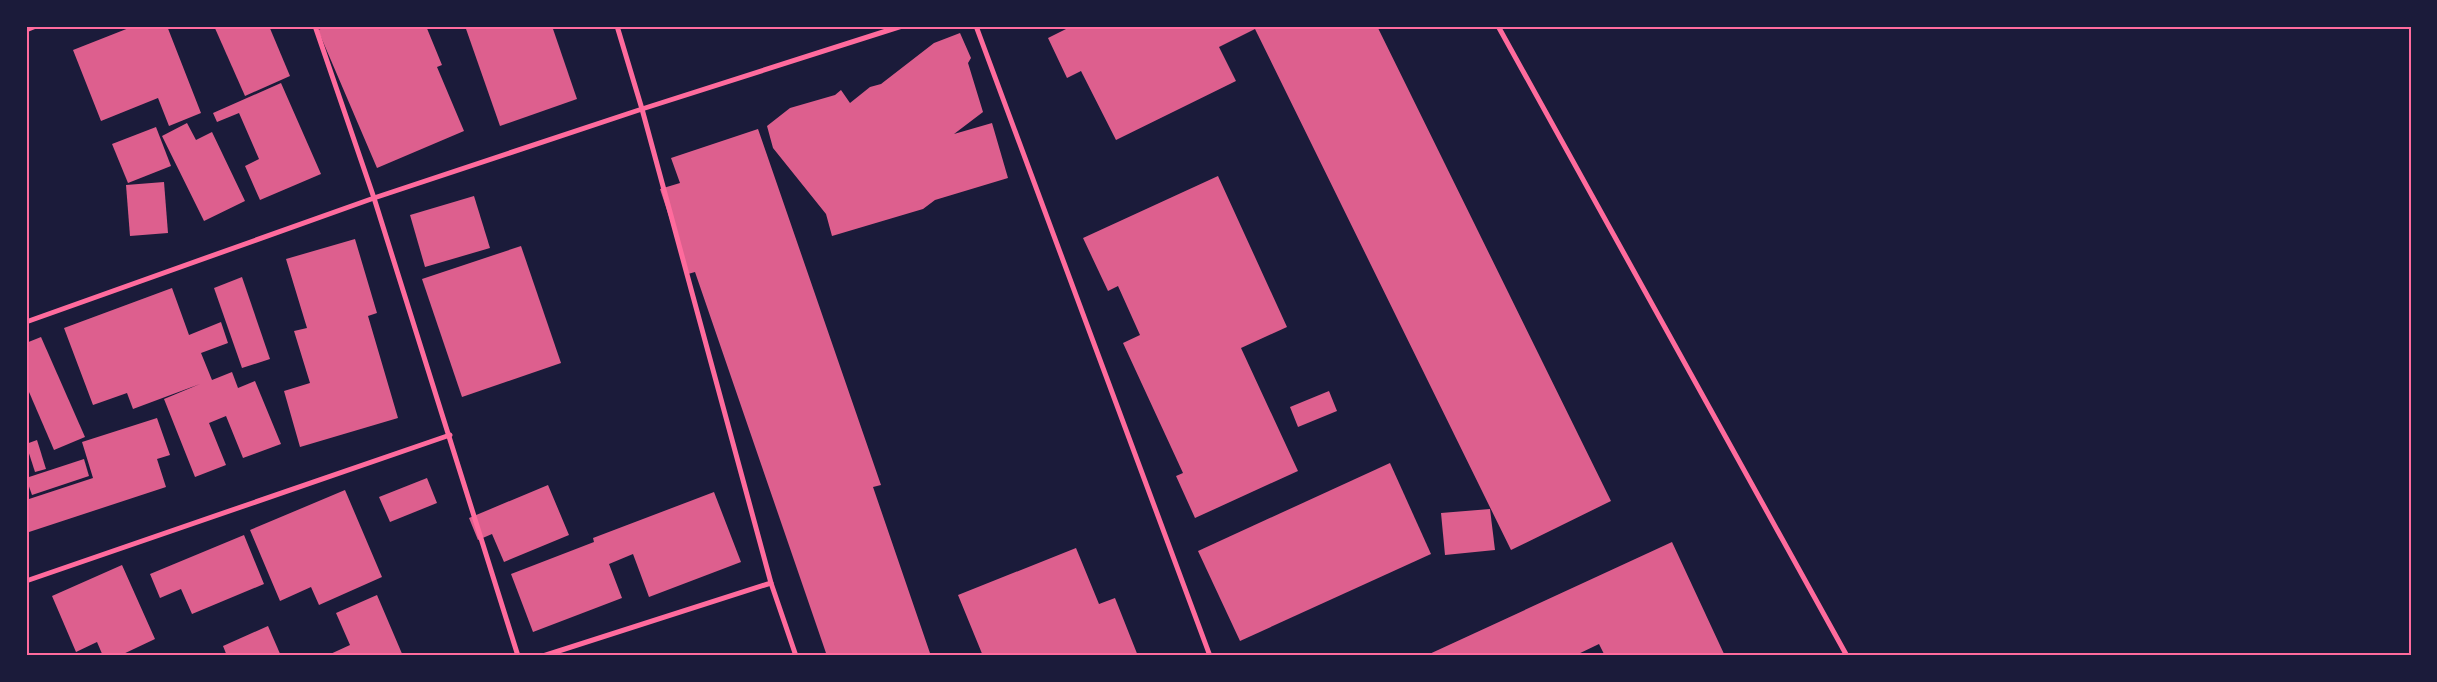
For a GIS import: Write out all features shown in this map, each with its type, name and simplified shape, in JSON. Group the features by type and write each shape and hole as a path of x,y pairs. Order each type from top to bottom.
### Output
{"street":[{"path":"26,30 36,26"},
{"path":"315,26 374,198 518,656"},
{"path":"617,26 642,109 771,583 796,656"},
{"path":"26,322 374,198 642,109 902,26"},
{"path":"976,26 1210,656"},
{"path":"1498,26 1847,656"},
{"path":"26,581 450,435"},
{"path":"543,656 771,583"}],"building":[{"path":"134,26 167,26 201,113 169,126 158,98 101,121 73,50"},
{"path":"214,26 269,26 290,76 245,96"},
{"path":"328,26 426,26 442,65 437,67 464,131 377,168 318,30"},
{"path":"465,26 552,26 577,99 500,126"},
{"path":"1072,26 1377,26 1611,501 1511,550 1255,29 1219,47 1236,81 1116,140 1081,71 1067,78 1048,38"},
{"path":"960,33 971,58 968,63 983,112 954,134 992,123 1008,178 935,200 923,209 832,236 826,214 773,148 767,126 790,108 835,95 841,90 850,103 870,87 881,84 934,43"},
{"path":"281,83 321,174 260,200 245,166 259,159 239,113 217,122 213,113"},
{"path":"187,123 196,140 212,132 245,201 204,221 162,136"},
{"path":"156,127 171,166 128,183 112,144"},
{"path":"758,129 881,485 873,487 931,656 827,656 695,272 688,274 660,189 680,183 671,158"},
{"path":"1218,176 1287,327 1241,348 1298,471 1195,518 1176,476 1183,473 1123,343 1140,335 1118,286 1108,291 1083,238"},
{"path":"164,182 168,233 130,236 126,185"},
{"path":"474,196 490,248 425,267 410,215"},
{"path":"355,239 377,313 368,316 398,418 300,447 284,391 310,383 294,331 307,328 286,259"},
{"path":"521,246 561,363 462,397 422,279"},
{"path":"242,277 270,359 242,368 214,288"},
{"path":"172,288 189,335 221,322 228,343 201,353 212,380 232,372 238,388 255,381 281,444 243,458 226,416 209,423 226,465 195,477 164,399 200,384 133,409 127,393 93,405 64,328"},
{"path":"41,337 85,437 54,450 26,385 26,343"},
{"path":"1329,391 1337,411 1298,427 1290,407"},
{"path":"157,418 170,455 157,459 166,487 26,533 26,500 93,478 82,442"},
{"path":"37,440 46,469 35,472 26,444"},
{"path":"84,459 89,476 32,495 26,478"},
{"path":"1390,463 1431,554 1240,641 1198,551"},
{"path":"427,478 437,503 390,522 379,497"},
{"path":"548,485 569,535 504,562 492,534 478,540 469,518"},
{"path":"345,490 382,577 319,605 311,587 280,601 250,530"},
{"path":"714,492 741,562 649,597 633,554 609,564 622,598 533,632 511,574 594,542 593,538"},
{"path":"1490,509 1495,550 1445,555 1441,513"},
{"path":"244,535 264,584 192,614 181,589 160,598 150,574"},
{"path":"1672,542 1725,656 1605,656 1599,644 1574,656 1425,656"},
{"path":"1076,548 1099,604 1115,598 1138,656 983,656 958,595"},
{"path":"122,565 155,639 119,656 103,656 97,642 76,652 52,596"},
{"path":"377,595 403,656 326,656 350,645 336,613"},
{"path":"268,626 281,656 227,656 223,646"}]}
